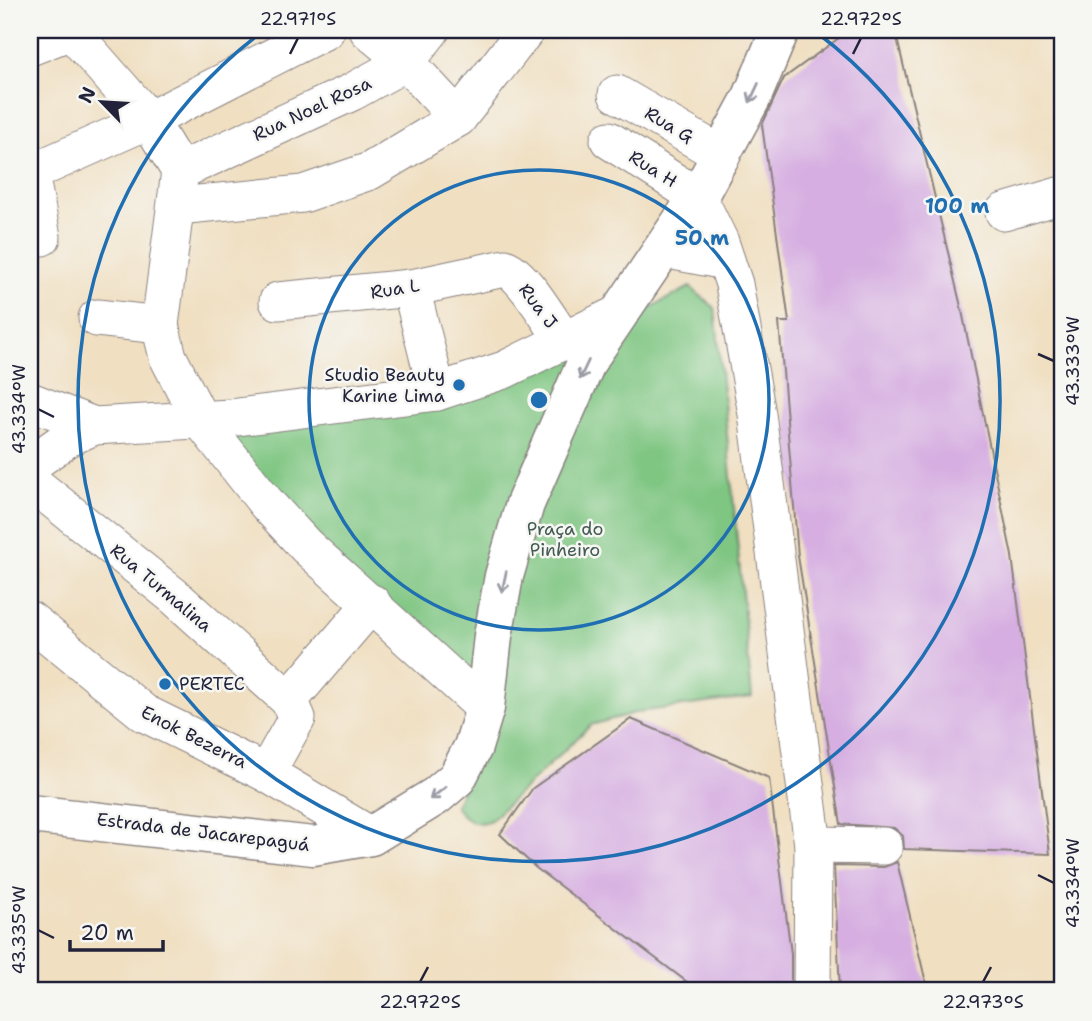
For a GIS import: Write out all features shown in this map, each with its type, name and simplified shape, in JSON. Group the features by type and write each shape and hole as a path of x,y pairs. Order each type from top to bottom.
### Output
{"street":[{"path":"30,47 72,30 149,120 179,189 160,325 168,357 200,419 298,538 485,708"},
{"path":"42,237 30,173 149,120 286,39 326,30"},
{"path":"368,30 407,62 458,118"},
{"name":"Rua Noel Rosa","path":"179,189 407,62 431,30"},
{"path":"179,189 303,194 370,171 458,118 526,30"},
{"name":"Estrada de Jacarepaguá","path":"30,814 313,846 371,836 436,796 457,778 473,747 485,708 493,636 504,576 525,504 587,361 698,197 756,90 780,30"},
{"name":"Rua G","path":"617,94 722,155"},
{"name":"Rua H","path":"609,140 698,197"},
{"path":"1004,212 1062,195"},
{"path":"698,197 734,284 757,414 813,845 812,991"},
{"path":"663,249 726,261"},
{"name":"Rua L","path":"278,301 411,288 499,268 511,270"},
{"name":"Rua J","path":"511,270 565,342"},
{"path":"411,288 437,392"},
{"path":"30,465 68,438 94,426 200,419 437,392 504,370 616,315"},
{"path":"97,318 160,325"},
{"path":"30,401 94,426"},
{"name":"Rua Turmalina","path":"30,481 175,597 289,699"},
{"path":"266,773 297,718 289,699 372,603"},
{"name":"Enok Bezerra","path":"30,620 144,713 266,773 371,836"},
{"path":"813,845 884,846"}],"green space":[{"name":"Praça do Pinheiro","path":"690,287 715,308 752,697 638,712 591,725 491,820 475,822 462,815 455,806 488,729 365,587 220,435 336,418 644,311"}],"building":[{"path":"850,30 895,30 962,311 1012,556 1050,854 904,849 903,836 894,828 841,824 798,556 779,322 789,322 762,125 784,78"},
{"path":"631,719 769,778 791,954 791,991 699,991 536,868 500,834 533,788"},
{"path":"897,862 928,991 840,991 834,866 884,867"}],"place":[{"name":"Studio Beauty Karine Lima","path":"459,385"},
{"name":"PERTEC","path":"165,684"}]}
